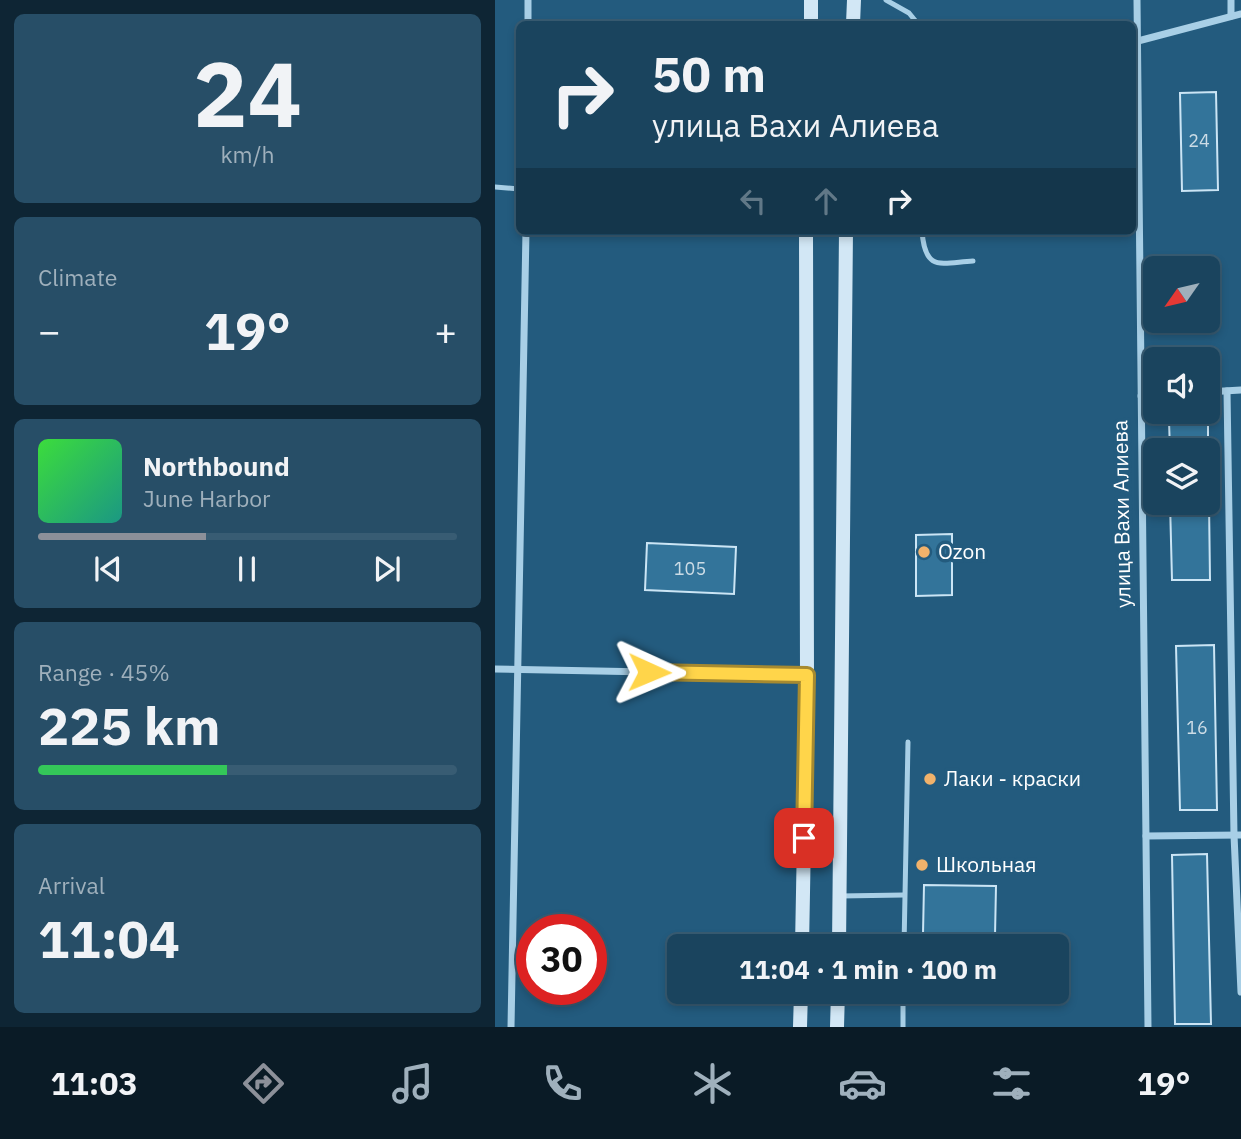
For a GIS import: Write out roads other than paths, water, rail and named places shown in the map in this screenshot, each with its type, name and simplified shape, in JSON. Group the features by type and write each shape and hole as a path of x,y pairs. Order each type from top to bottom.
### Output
{"main road":[{"path":"811,0 811,21"},
{"path":"853,21 854,0"},
{"path":"802,934 807,675 807,235"},
{"path":"839,934 846,235"},
{"path":"800,1027 801,1004"},
{"path":"837,1027 838,1004"}],"street":[{"path":"528,0 528,21"},
{"name":"улица Вахи Алиева","path":"1137,0 1148,1027"},
{"path":"1231,0 1231,16"},
{"path":"1138,41 1241,14"},
{"path":"511,1027 526,235"},
{"path":"1220,391 1241,390"},
{"path":"1227,391 1241,992"},
{"path":"495,669 807,675"},
{"path":"1146,836 1237,835"}],"lane":[{"path":"886,0 909,13 916,21"},
{"path":"495,187 516,189"},
{"path":"923,235 923,247 927,257 937,263 973,261"},
{"path":"903,934 908,742"},
{"path":"840,896 904,895"},
{"path":"903,1004 903,1027"}],"place":[{"name":"Ozon","path":"924,552"},
{"name":"Лаки - краски","path":"930,779"},
{"name":"Школьная","path":"922,865"}]}
